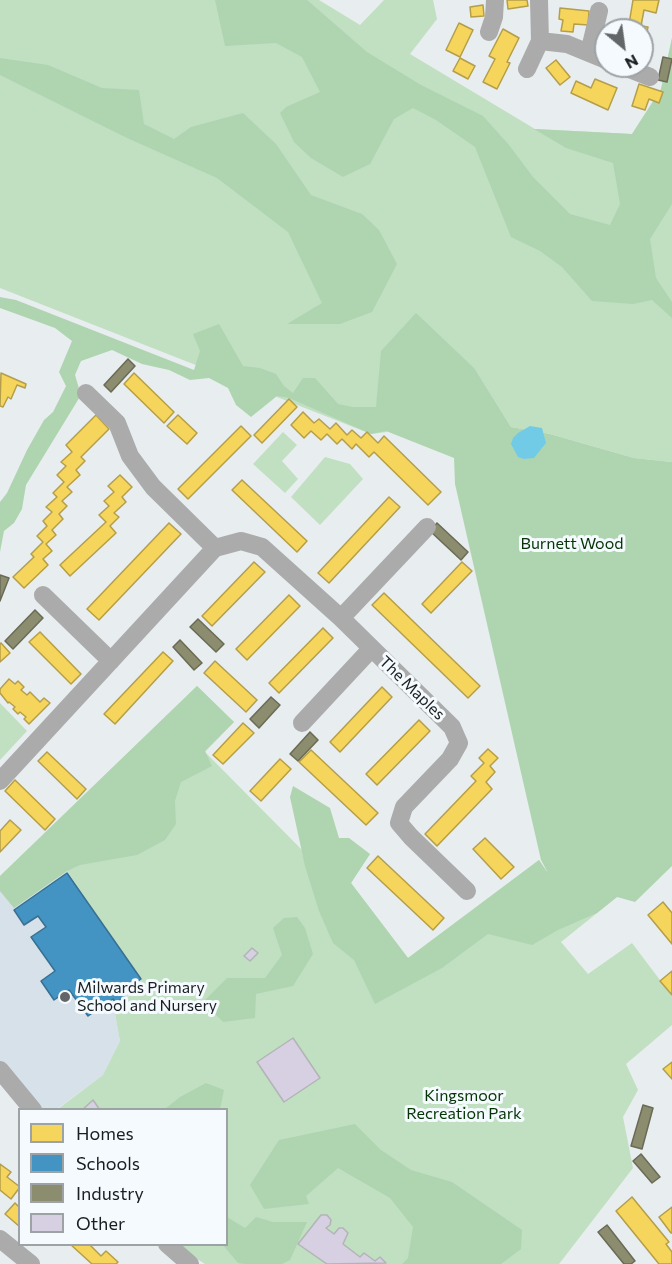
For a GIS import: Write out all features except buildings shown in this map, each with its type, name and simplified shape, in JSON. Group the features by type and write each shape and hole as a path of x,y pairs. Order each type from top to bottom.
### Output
{"street":[{"path":"489,32 494,16 495,0"},
{"path":"527,69 540,41 539,0"},
{"path":"599,11 599,18"},
{"path":"540,41 567,44 594,55"},
{"path":"0,781 215,548 153,487 130,456 117,423 86,393"},
{"path":"340,618 427,527"},
{"name":"The Maples","path":"215,548 241,541 262,547 340,618 452,728 459,743 450,759 404,807 399,823 467,891"},
{"path":"43,595 111,661"},
{"name":"The Maples","path":"302,723 372,649"},
{"path":"0,1070 31,1108"},
{"path":"0,1239 31,1264"},
{"path":"168,1246 190,1264"}],"shaded area":[{"name":"Milwards Primary School and Nursery","path":"67,871 145,986 114,1008 120,1041 103,1075 58,1108 38,1108 0,1066 0,891 14,907"}],"green space":[{"path":"0,0 319,0 360,25 384,0 433,0 437,19 410,54 535,129 632,134 661,89 672,38 672,462 634,458 550,434 511,427 475,369 376,406 387,432 371,434 0,288"},
{"path":"215,0 307,0 367,52 421,85 483,116 533,177 570,214 610,225 620,204 613,163 566,148 534,129 632,134 661,89 672,38 672,204 650,239 656,278 672,302 672,318 652,300 633,304 592,301 562,267 540,251 511,237 475,147 436,120 413,108 394,119 370,164 343,177 311,158 294,142 280,113 286,107 320,92 302,57 276,43 225,46"},
{"path":"0,58 48,65 102,88 139,90 144,124 174,139 191,127 243,113 276,144 311,195 362,214 379,230 397,264 372,312 340,324 287,324 322,303 288,232 217,178 127,138 0,75"},
{"name":"Burnett Wood","path":"0,297 16,300 194,370 200,351 193,334 219,324 243,366 260,368 276,374 284,386 293,393 303,378 315,378 338,404 353,407 376,407 381,351 416,313 475,369 511,427 550,434 634,458 672,462 672,866 635,902 617,897 597,913 558,930 532,945 488,934 442,968 375,1004 354,960 333,943 319,911 305,866 290,797 293,786 330,808 339,838 349,838 370,854 351,883 408,958 539,860 548,873 541,860 455,484 454,458 386,431 371,434 289,398 277,396 251,417 236,405 228,388 209,378 190,380 169,370 142,364 112,350 81,361 75,375 81,395 26,485 22,509 14,523 4,531 0,552 0,502 7,493 44,420 53,412 66,386 59,372 72,341 55,328 0,308"},
{"path":"283,432 297,445 282,461 298,479 285,493 253,464"},
{"path":"325,457 350,464 363,479 320,525 291,497"},
{"name":"Kingsmoor Recreation Park","path":"197,686 234,722 205,752 307,855 370,854 351,883 408,958 539,860 569,907 617,897 561,942 588,974 632,943 672,996 672,1025 626,1064 638,1090 623,1117 633,1168 559,1264 205,1264 178,1246 228,1246 228,1108 59,1108 103,1075 120,1041 114,1008 144,985 67,871 14,908 0,891 0,876"},
{"path":"197,686 234,722 205,751 212,766 181,782 175,801 176,824 165,840 137,855 80,865 67,871 14,908 0,891 0,876"},
{"path":"0,703 27,731 0,760"},
{"path":"297,917 305,928 313,954 293,986 256,994 255,1018 223,1022 203,1002 227,978 265,978 282,955 273,928 284,918"},
{"path":"206,1083 224,1090 220,1108 166,1108 180,1097"},
{"path":"355,1124 381,1150 411,1170 452,1182 522,1230 521,1249 501,1264 402,1264 408,1258 413,1227 390,1198 338,1168 306,1196 309,1204 264,1209 250,1185 279,1140"},
{"path":"256,1217 273,1222 307,1222 290,1260 282,1264 238,1263 224,1246 228,1246 228,1218 245,1228"}],"water":[{"path":"530,426 542,428 546,443 534,458 524,459 518,457 511,444 518,433"}],"place":[{"name":"Milwards Primary School and Nursery","path":"65,997"}]}
